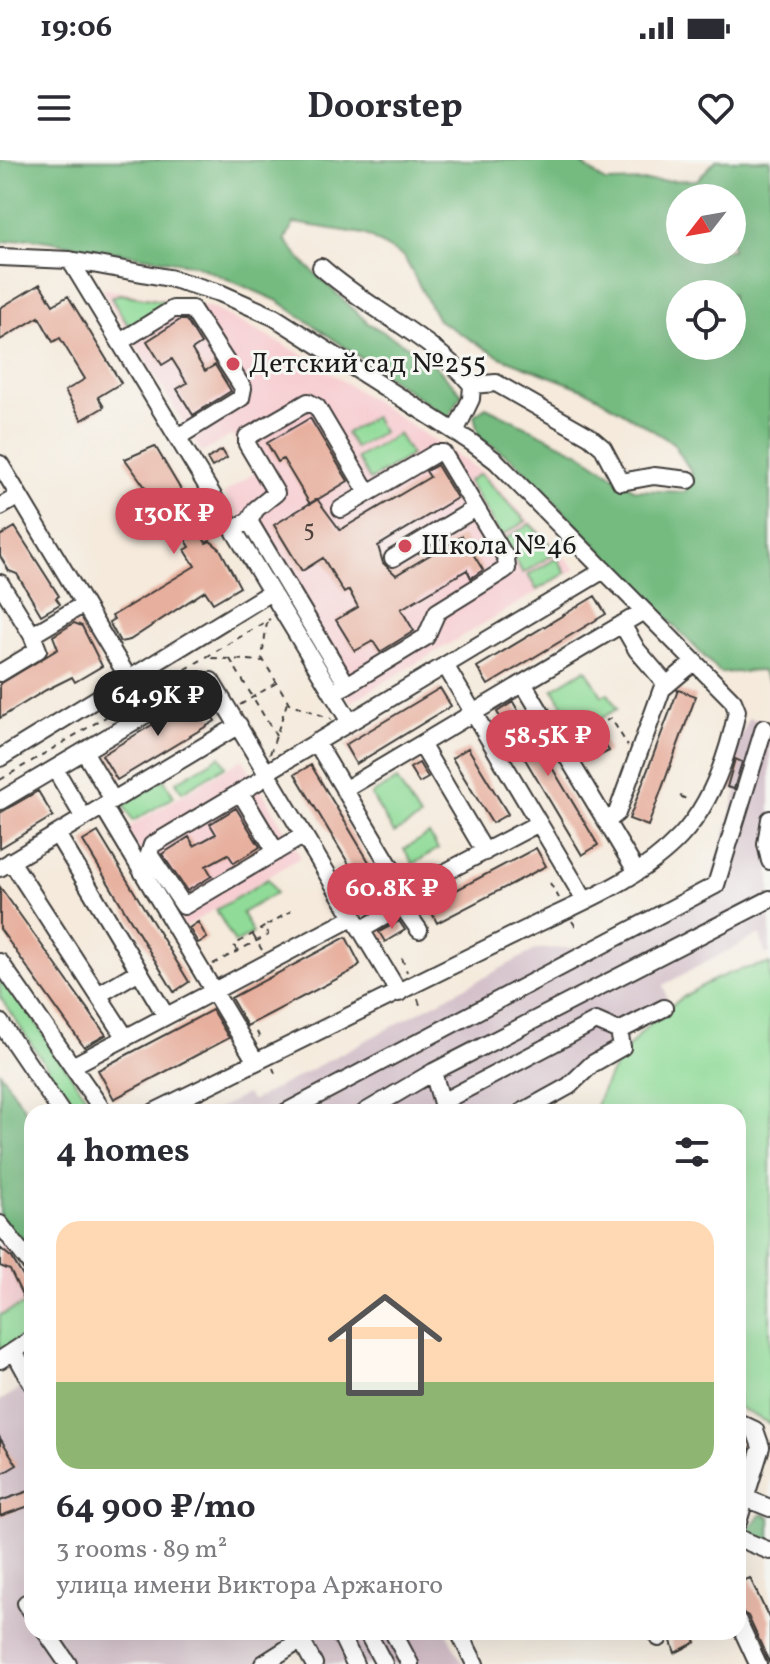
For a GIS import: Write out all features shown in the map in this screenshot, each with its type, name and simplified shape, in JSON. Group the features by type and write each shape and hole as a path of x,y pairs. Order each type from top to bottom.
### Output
{"street":[{"path":"0,257 70,260 169,278 220,293 261,311 496,461 733,701 736,716 718,774 696,817 665,851 636,871 584,899 265,1065 173,1104"},
{"path":"70,260 271,592 340,689"},
{"path":"321,267 361,302 436,349 472,385 471,399 455,432"},
{"path":"120,342 173,309 192,309 243,388 241,398 178,437"},
{"path":"472,385 496,383 589,436 603,448 621,482 654,476 689,480"},
{"path":"234,530 249,521 256,509 276,493 247,444 247,437 308,402 317,407 368,493"},
{"path":"340,689 426,637 437,612 507,568 506,558 439,452 341,509"},
{"path":"2,472 129,679"},
{"path":"0,507 19,496"},
{"path":"393,558 476,508"},
{"path":"249,521 340,689 350,722"},
{"path":"304,835 184,906 149,854 152,845 240,792 268,767 316,742 604,570"},
{"path":"0,583 38,650 0,673"},
{"path":"0,758 271,592"},
{"path":"32,635 84,604"},
{"path":"344,790 644,611"},
{"path":"622,624 637,650 667,685"},
{"path":"606,822 617,813 662,689 694,662"},
{"path":"445,665 584,899"},
{"path":"0,801 206,679 215,684 268,767 304,835 399,993"},
{"path":"523,683 636,871"},
{"path":"126,1038 6,865 239,725"},
{"path":"301,1104 716,885 764,728"},
{"path":"316,742 399,881 416,887 539,823"},
{"path":"421,744 485,852"},
{"path":"84,751 108,803 201,970 265,1065"},
{"path":"55,769 84,818"},
{"path":"240,792 276,852"},
{"path":"770,819 766,844 770,861"},
{"path":"57,834 166,1016"},
{"path":"355,919 399,881"},
{"path":"379,1104 433,1072 770,899"},
{"path":"72,1066 355,919 402,906 419,930"},
{"path":"0,962 98,1104"},
{"path":"98,995 139,971"},
{"path":"619,1031 664,1008"},
{"path":"448,1104 596,1021 619,1031"},
{"path":"0,1022 56,1104"},
{"path":"536,1104 569,1086 592,1064 622,1047 619,1031"},
{"path":"433,1072 442,1104"},
{"path":"0,1224 24,1256"},
{"path":"24,1344 7,1356 24,1375"},
{"path":"746,1426 755,1430 760,1438 746,1484"},
{"path":"746,1499 770,1508"},
{"path":"746,1541 770,1551"},
{"path":"746,1638 758,1664"},
{"path":"52,1640 68,1664"},
{"path":"263,1664 297,1640"},
{"path":"305,1640 314,1664"},
{"path":"343,1640 355,1664"},
{"path":"371,1640 384,1664"},
{"path":"397,1640 410,1664"},
{"path":"463,1640 475,1664"}],"path":[{"path":"0,780 269,619 264,661 288,700 331,719"},
{"path":"212,658 264,661"},
{"path":"230,659 276,736"},
{"path":"236,707 277,682"},
{"path":"268,767 288,700"},
{"path":"562,747 611,718 636,760"},
{"path":"680,796 689,801"},
{"path":"550,883 559,898"},
{"path":"237,951 234,945 291,911"},
{"path":"572,920 578,930"},
{"path":"201,970 268,935 267,925"},
{"path":"252,934 269,962"},
{"path":"402,958 408,974"},
{"path":"417,998 421,1008"},
{"path":"257,1032 262,1044"},
{"path":"265,1065 277,1078"}],"shaded area":[{"name":"Школа №46","path":"101,288 213,308 303,355 484,473 576,569 351,702 224,493 256,472 232,435 202,453"},
{"path":"749,718 770,723 770,953 765,954 760,934 663,985 667,999 619,1027 629,1048 528,1104 227,1104 247,1094 252,1101 537,949 586,947 711,883 737,791 725,789 731,761"},
{"path":"243,759 301,857 185,927 126,829"},
{"path":"0,1235 24,1277 24,1304 0,1315"},
{"path":"24,1386 24,1640 450,1640 463,1664 316,1664 305,1643 269,1664 1,1664 0,1401"}],"green space":[{"path":"0,160 577,160 605,182 697,180 716,160 770,160 770,684 762,671 720,673 515,461 479,437 474,415 486,407 580,453 635,490 685,492 692,473 673,443 588,391 500,357 438,320 404,257 364,234 294,223 285,240 304,263 368,323 428,358 462,394 448,418 278,301 195,265 29,238 0,243"},
{"path":"119,294 163,301 167,309 132,331 111,298"},
{"path":"374,417 383,432 355,448 346,433"},
{"path":"398,434 411,455 370,480 357,458"},
{"path":"480,474 526,521 501,536 468,481"},
{"path":"530,524 557,552 523,573 503,540"},
{"path":"557,558 566,573 537,590 528,575"},
{"path":"586,669 602,696 608,693 617,709 579,732 553,689"},
{"path":"220,756 226,766 182,792 176,782"},
{"path":"164,779 174,797 133,821 123,804"},
{"path":"397,780 420,818 394,833 371,795"},
{"path":"429,834 438,849 413,864 404,849"},
{"path":"268,879 276,893 242,913 253,933 235,943 216,910"},
{"path":"770,964 770,1424 746,1411 746,1104 597,1104 620,1059 661,1014 713,980"},
{"path":"0,970 91,1104 72,1104 0,997"},
{"path":"0,1072 24,1107 24,1247 0,1217"},
{"path":"24,1304 24,1335 0,1352 0,1315"},
{"path":"762,1514 770,1517 770,1544 753,1537 749,1528"}],"building":[{"path":"40,284 53,305 68,296 121,383 98,397 104,407 82,420 65,391 85,379 60,338 53,342 39,317 0,340 0,308"},
{"path":"180,320 186,320 201,344 192,350 205,371 215,365 231,391 193,415 177,389 187,383 172,359 162,365 147,341"},
{"path":"310,418 348,481 310,504 283,459 278,462 267,443"},
{"path":"155,446 200,522 195,524 206,543 210,541 220,549 240,587 213,603 205,591 130,640 120,642 109,622 114,619 112,616 195,566 185,550 190,547 156,491 148,491 125,459"},
{"path":"222,450 227,458 212,467 207,459"},
{"path":"437,465 457,498 378,546 383,563 396,575 462,536 483,570 471,578 467,570 401,609 414,631 380,652 373,641 355,651 336,620 358,607 349,590 344,593 323,558 302,571 274,525 317,499 340,530 430,477 426,471"},
{"path":"15,527 59,596 56,598 60,604 41,615 17,574 9,571 0,556 0,536"},
{"path":"595,596 606,614 488,685 477,667"},
{"path":"74,623 82,626 102,666 75,682 72,677 46,690 0,718 0,684 58,649 53,636"},
{"path":"440,688 451,706 356,764 345,745"},
{"path":"678,690 696,696 648,826 629,819"},
{"path":"200,696 215,721 117,780 102,755"},
{"path":"513,702 598,845 582,855 497,712"},
{"path":"600,736 609,751 599,756 590,741"},
{"path":"468,748 508,814 492,823 452,758"},
{"path":"735,759 742,762 734,789 727,787"},
{"path":"419,763 428,778 419,783 410,768"},
{"path":"311,765 372,867 356,876 295,774"},
{"path":"38,791 53,816 0,848 0,813"},
{"path":"236,808 260,847 234,863 228,854 206,866 212,876 187,891 162,854 189,837 194,846 216,834 210,824"},
{"path":"98,832 189,982 174,992 83,841"},
{"path":"536,848 546,866 437,923 428,905"},
{"path":"0,887 106,1035 84,1047 0,929"},
{"path":"399,921 405,930 385,942 379,932"},
{"path":"198,922 207,938 198,943 189,928"},
{"path":"346,937 360,964 354,970 247,1026 231,998"},
{"path":"212,1010 229,1038 114,1099 98,1070"},
{"path":"0,1248 12,1258 24,1278 24,1296 10,1270 0,1266"},
{"path":"0,1438 17,1465 0,1475"},
{"path":"24,1493 24,1508 0,1516 0,1501"},
{"path":"750,1578 770,1620 770,1664 746,1615 746,1580"},
{"path":"671,1640 695,1640 696,1642 675,1653"}],"place":[{"name":"Детский сад №255","path":"233,364"},
{"name":"Школа №46","path":"405,546"}]}
